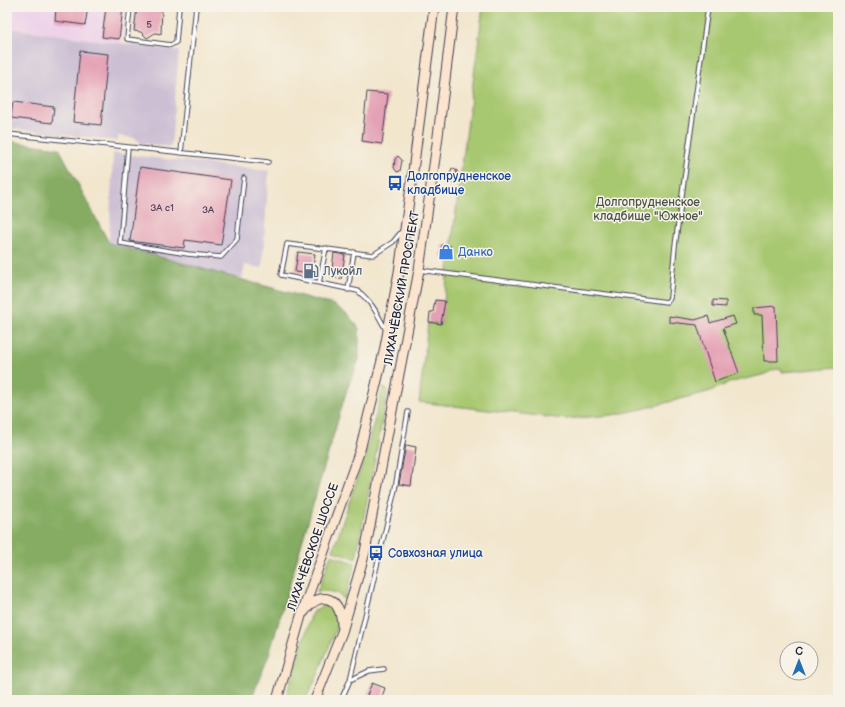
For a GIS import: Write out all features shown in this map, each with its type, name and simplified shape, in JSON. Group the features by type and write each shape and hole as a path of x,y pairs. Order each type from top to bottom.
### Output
{"main road":[{"name":"ЛИХАЧЁВСКИЙ ПРОСПЕКТ","path":"372,403 388,332 405,224 434,7"},
{"name":"ЛИХАЧЁВСКИЙ ПРОСПЕКТ","path":"342,632 362,562 419,270 437,144 454,7"},
{"name":"ЛИХАЧЁВСКОЕ ШОССЕ","path":"278,700 301,616 357,457 372,403"},
{"path":"301,616 314,602 326,598 331,600 339,607 341,613 342,632 315,700"}],"lane":[{"path":"130,7 127,39 171,45 176,42 180,7"},
{"path":"181,153 196,7"},
{"path":"419,270 667,302 670,298 676,239 708,7"},
{"path":"7,134 268,162"},
{"path":"128,147 120,243 188,254 222,257 237,239 244,178"},
{"path":"388,332 368,299 358,292 281,275 287,244 373,255 384,249 398,236 405,224"},
{"path":"319,283 326,248"},
{"path":"348,290 354,252"},
{"path":"341,700 350,680 395,489 408,412"},
{"path":"350,680 369,672 384,669"}],"shaded area":[{"path":"7,7 126,7 121,43 7,28"},
{"path":"7,28 179,51 171,147 141,143 135,138 118,136 118,141 7,128"},
{"path":"113,153 269,171 262,268 245,265 242,279 109,243"}],"green space":[{"name":"Долгопрудненское кладбище \"Южное\"","path":"483,7 838,7 838,367 782,372 782,369 778,369 728,384 711,391 642,409 612,415 565,419 419,402 428,323 441,324"},
{"path":"7,141 59,148 109,243 334,305 346,313 359,328 359,360 347,389 269,655 251,700 7,700"},
{"path":"383,388 388,390 356,558 333,551 366,452"},
{"path":"331,555 355,563 345,600 332,592 317,592"},
{"path":"324,605 329,606 336,611 338,624 316,679 305,700 285,700 311,616 315,610"}],"building":[{"path":"56,7 88,7 85,25 55,21"},
{"path":"106,7 123,8 119,39 102,37"},
{"path":"137,7 162,7 161,34 155,33 147,38 141,32 134,31"},
{"path":"80,51 108,54 101,125 73,122"},
{"path":"367,92 388,94 382,144 362,141"},
{"path":"13,102 54,107 52,123 11,118"},
{"path":"398,156 402,160 400,171 397,172 394,168 395,159"},
{"path":"140,167 231,180 221,245 185,240 184,248 130,241"},
{"path":"452,168 457,171 455,182 452,183 449,179"},
{"name":"Данко","path":"442,245 451,246 449,258 441,257"},
{"path":"298,252 315,254 312,274 295,272"},
{"path":"334,253 345,255 341,279 331,277"},
{"path":"435,300 445,301 441,324 429,322 430,312 433,312"},
{"path":"713,300 726,301 726,307 713,306"},
{"path":"776,306 778,361 764,361 762,315 754,315 754,308"},
{"path":"669,316 695,320 708,316 710,323 733,316 736,324 723,328 739,373 715,382 697,325 669,322"},
{"path":"406,445 416,447 411,486 399,484"},
{"path":"372,683 385,688 381,700 367,695"}],"place":[{"name":"Долгопрудненское кладбище","path":"395,183"},
{"name":"Данко","path":"446,252"},
{"name":"Лукойл","path":"311,271"},
{"name":"Совхозная улица","path":"376,553"}]}
